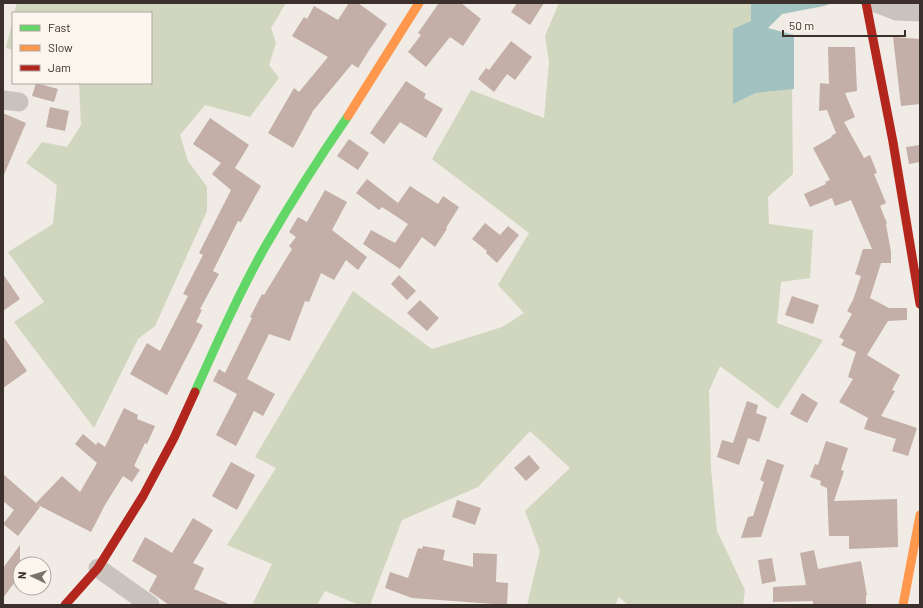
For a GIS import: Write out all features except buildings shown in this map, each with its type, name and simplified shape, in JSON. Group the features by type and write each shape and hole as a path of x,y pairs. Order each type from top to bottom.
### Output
{"street":[{"path":"65,605 98,568 143,496 174,438 221,333 265,247 323,152 356,105 419,3"},
{"path":"866,3 893,142 920,304"},
{"path":"876,3 896,11 920,12"},
{"path":"902,605 920,515"},
{"path":"98,568 150,605"}],"green space":[{"path":"17,3 286,3 271,28 276,43 269,65 279,78 250,117 205,105 180,135 188,161 207,187 207,211 155,326 138,339 94,428 14,322 44,302 8,252 53,224 57,185 26,163 42,142 67,147 81,125 79,84 152,84 152,12 14,12"},
{"path":"559,3 751,3 751,21 734,103 756,93 792,89 793,174 768,197 769,224 813,230 810,278 781,282 777,323 823,340 778,409 720,366 709,391 711,469 717,531 745,590 743,605 628,605 619,597 615,605 527,605 540,551 525,511 570,468 530,431 478,487 402,520 370,605 359,605 325,591 317,605 259,605 253,603 272,564 227,545 276,468 255,457 353,291 432,349 502,327 524,313 498,285 529,233 432,159 471,90 544,118 549,62 545,36"},
{"path":"12,23 12,50 6,48"}],"water":[{"path":"751,3 833,3 782,14 768,28 794,35 794,89 756,93 733,104 733,29 751,21"}],"traffic: fast":[{"path":"195,392 255,264 305,180 348,116"}],"traffic: slow":[{"path":"348,116 419,3"},
{"path":"903,605 920,515"}],"traffic: jam":[{"path":"866,3 893,142 920,304"},
{"path":"65,605 98,568 143,496 174,438 195,392"}]}
